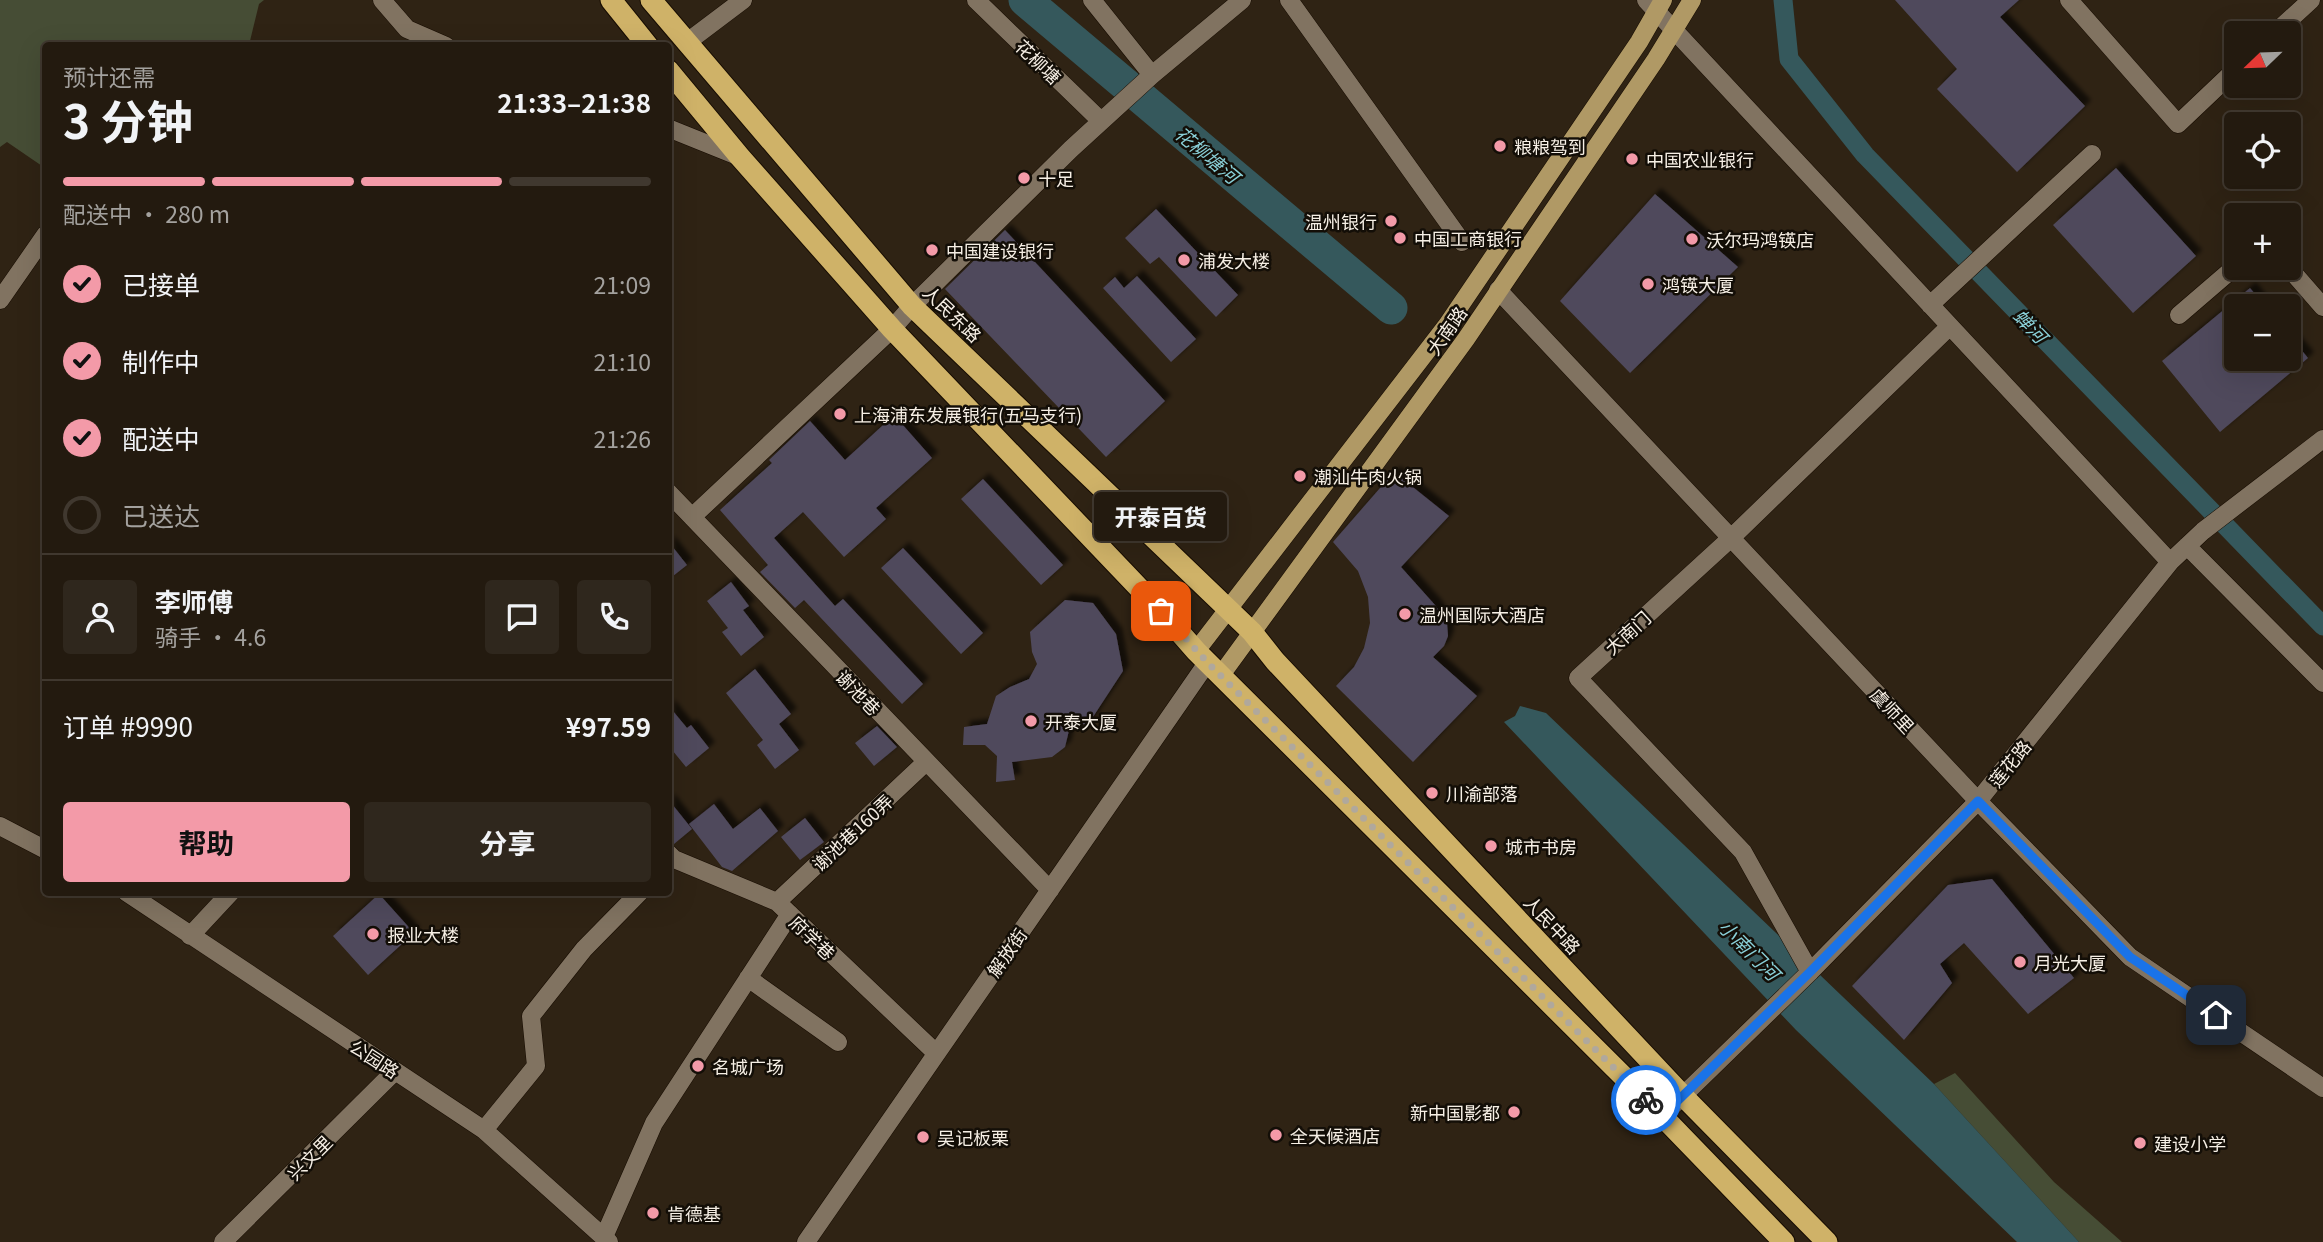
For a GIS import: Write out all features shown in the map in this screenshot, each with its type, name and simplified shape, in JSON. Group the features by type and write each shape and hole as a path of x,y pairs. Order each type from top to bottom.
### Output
{"highway":[{"path":"611,0 645,42"},
{"name":"人民东路","path":"651,0 912,306 1252,632"},
{"path":"672,75 740,158 892,330 1208,663 1662,1116 1784,1242"},
{"name":"人民中路","path":"1252,632 1275,662 1683,1096 1827,1242"}],"main road":[{"name":"大南路","path":"1208,663 1252,632 1436,381 1656,59 1692,0"},
{"name":"大南路","path":"1208,663 1229,609 1447,325 1639,42 1655,4"}],"street":[{"path":"382,0 408,29 437,42"},
{"path":"687,43 743,0"},
{"name":"花柳塘","path":"976,0 1101,121"},
{"path":"1092,0 1152,75"},
{"path":"692,517 892,330 912,306 1101,121 1242,0"},
{"path":"1289,0 1462,242"},
{"path":"2069,0 2178,124 2224,80"},
{"path":"2288,21 2311,0"},
{"path":"1655,4 1673,31 2171,562"},
{"path":"672,130 740,158"},
{"path":"1930,305 2092,154"},
{"path":"0,300 42,240"},
{"path":"2179,314 2224,276"},
{"path":"2299,280 2323,307"},
{"name":"虞师里","path":"1498,290 1978,801 2130,957 2323,1088"},
{"name":"大南门","path":"1810,972 1744,852 1578,678 1731,538 1950,326"},
{"name":"莲花路","path":"1662,1116 1810,972 1978,801 2171,562 2203,531 2323,439"},
{"name":"谢池巷","path":"672,496 1050,890"},
{"path":"2187,546 2323,683"},
{"name":"解放街","path":"806,1242 1208,663"},
{"name":"谢池巷160弄","path":"607,1240 654,1124 748,978 783,908 926,762"},
{"path":"0,826 42,848"},
{"name":"府学巷","path":"672,860 783,908 936,1054"},
{"name":"公园路","path":"132,896 484,1130 607,1240"},
{"path":"190,936 227,896"},
{"path":"484,1130 536,1066 531,1016 584,949 636,896"},
{"path":"748,978 838,1042"},
{"name":"兴文里","path":"223,1242 395,1071"}],"green space":[{"path":"0,0 264,0 259,4 250,42 42,42 42,166 7,142 0,147"},
{"path":"1955,1073 2054,1182 2122,1242 2079,1242 1934,1084"}],"water":[{"name":"小南门河","path":"1520,706 1546,713 1934,1084 2079,1242 2017,1242 1796,1030 1504,722 1515,716"}],"building":[{"path":"1895,0 2019,0 2000,17 2085,106 2017,172 1937,89 1957,69"},
{"path":"2116,168 2196,256 2133,313 2053,225"},
{"name":"鸿锳大厦","path":"1655,194 1738,267 1630,373 1560,301"},
{"name":"浦发大楼","path":"1156,209 1238,295 1216,317 1159,257 1150,264 1125,238"},
{"path":"1005,230 1165,401 1106,457 945,289"},
{"name":"浦发大楼","path":"1137,276 1196,339 1171,362 1103,288 1115,277 1124,288"},
{"path":"2250,288 2255,294 2243,294"},
{"path":"2224,310 2224,371 2293,371 2220,432 2162,361"},
{"path":"2301,350 2308,358 2301,364"},
{"path":"894,415 932,458 876,508 886,519 844,557 803,512 774,538 835,606 843,599 923,684 902,704 804,600 795,608 760,572 768,565 720,510 772,463 769,460 810,421 845,460"},
{"path":"1394,472 1449,516 1401,567 1435,605 1447,623 1448,636 1444,646 1433,657 1477,696 1413,762 1336,686 1354,667 1364,648 1370,623 1368,597 1358,571 1333,542"},
{"path":"983,479 1063,565 1041,585 961,499"},
{"path":"672,546 687,565 672,577"},
{"path":"903,548 983,633 961,654 881,568"},
{"path":"731,582 749,606 743,610 764,637 741,656 722,632 728,628 707,601"},
{"path":"1065,600 1093,603 1116,634 1123,671 1087,726 1072,718 1065,747 1052,757 1012,762 1015,780 996,782 997,756 985,745 963,745 964,727 987,724 996,696 1029,679 1037,664 1032,652 1030,632"},
{"path":"755,669 791,714 779,724 799,750 775,769 757,745 763,740 726,693"},
{"path":"672,710 687,728 691,725 709,748 686,767 672,750"},
{"path":"877,726 897,747 874,766 855,743"},
{"path":"672,804 692,829 672,843"},
{"path":"714,804 733,829 760,808 778,831 732,871 722,867 689,824"},
{"path":"805,818 824,842 800,860 781,837"},
{"name":"月光大厦","path":"1992,879 2074,978 2028,1014 1964,943 1940,964 1952,983 1904,1040 1852,986 1948,885"},
{"name":"报业大楼","path":"377,896 381,896 414,933 368,975 333,936"}],"waterway":[{"name":"花柳塘河","path":"1025,0 1391,308"},
{"name":"蝉河","path":"1783,0 1789,59 1865,155 2323,626"}],"way so far":[{"path":"1161,611 1250,706 1646,1100"}],"place":[{"name":"粮粮驾到","path":"1500,146"},
{"name":"中国农业银行","path":"1632,159"},
{"name":"十足","path":"1024,178"},
{"name":"温州银行","path":"1391,221"},
{"name":"中国工商银行","path":"1400,238"},
{"name":"沃尔玛鸿锳店","path":"1692,239"},
{"name":"中国建设银行","path":"932,250"},
{"name":"浦发大楼","path":"1184,260"},
{"name":"鸿锳大厦","path":"1648,284"},
{"name":"上海浦东发展银行(五马支行)","path":"840,414"},
{"name":"潮汕牛肉火锅","path":"1300,476"},
{"name":"开泰百货","path":"1161,611"},
{"name":"温州国际大酒店","path":"1405,614"},
{"name":"开泰大厦","path":"1031,721"},
{"name":"川渝部落","path":"1432,793"},
{"name":"城市书房","path":"1491,846"},
{"name":"报业大楼","path":"373,934"},
{"name":"月光大厦","path":"2020,962"},
{"name":"名城广场","path":"698,1066"},
{"name":"新中国影都","path":"1514,1112"},
{"name":"全天候酒店","path":"1276,1135"},
{"name":"吴记板栗","path":"923,1137"},
{"name":"建设小学","path":"2140,1143"},
{"name":"肯德基","path":"653,1213"}],"route":[{"path":"1646,1100 1662,1116 1810,972 1978,801 2130,957 2216,1015"}]}
